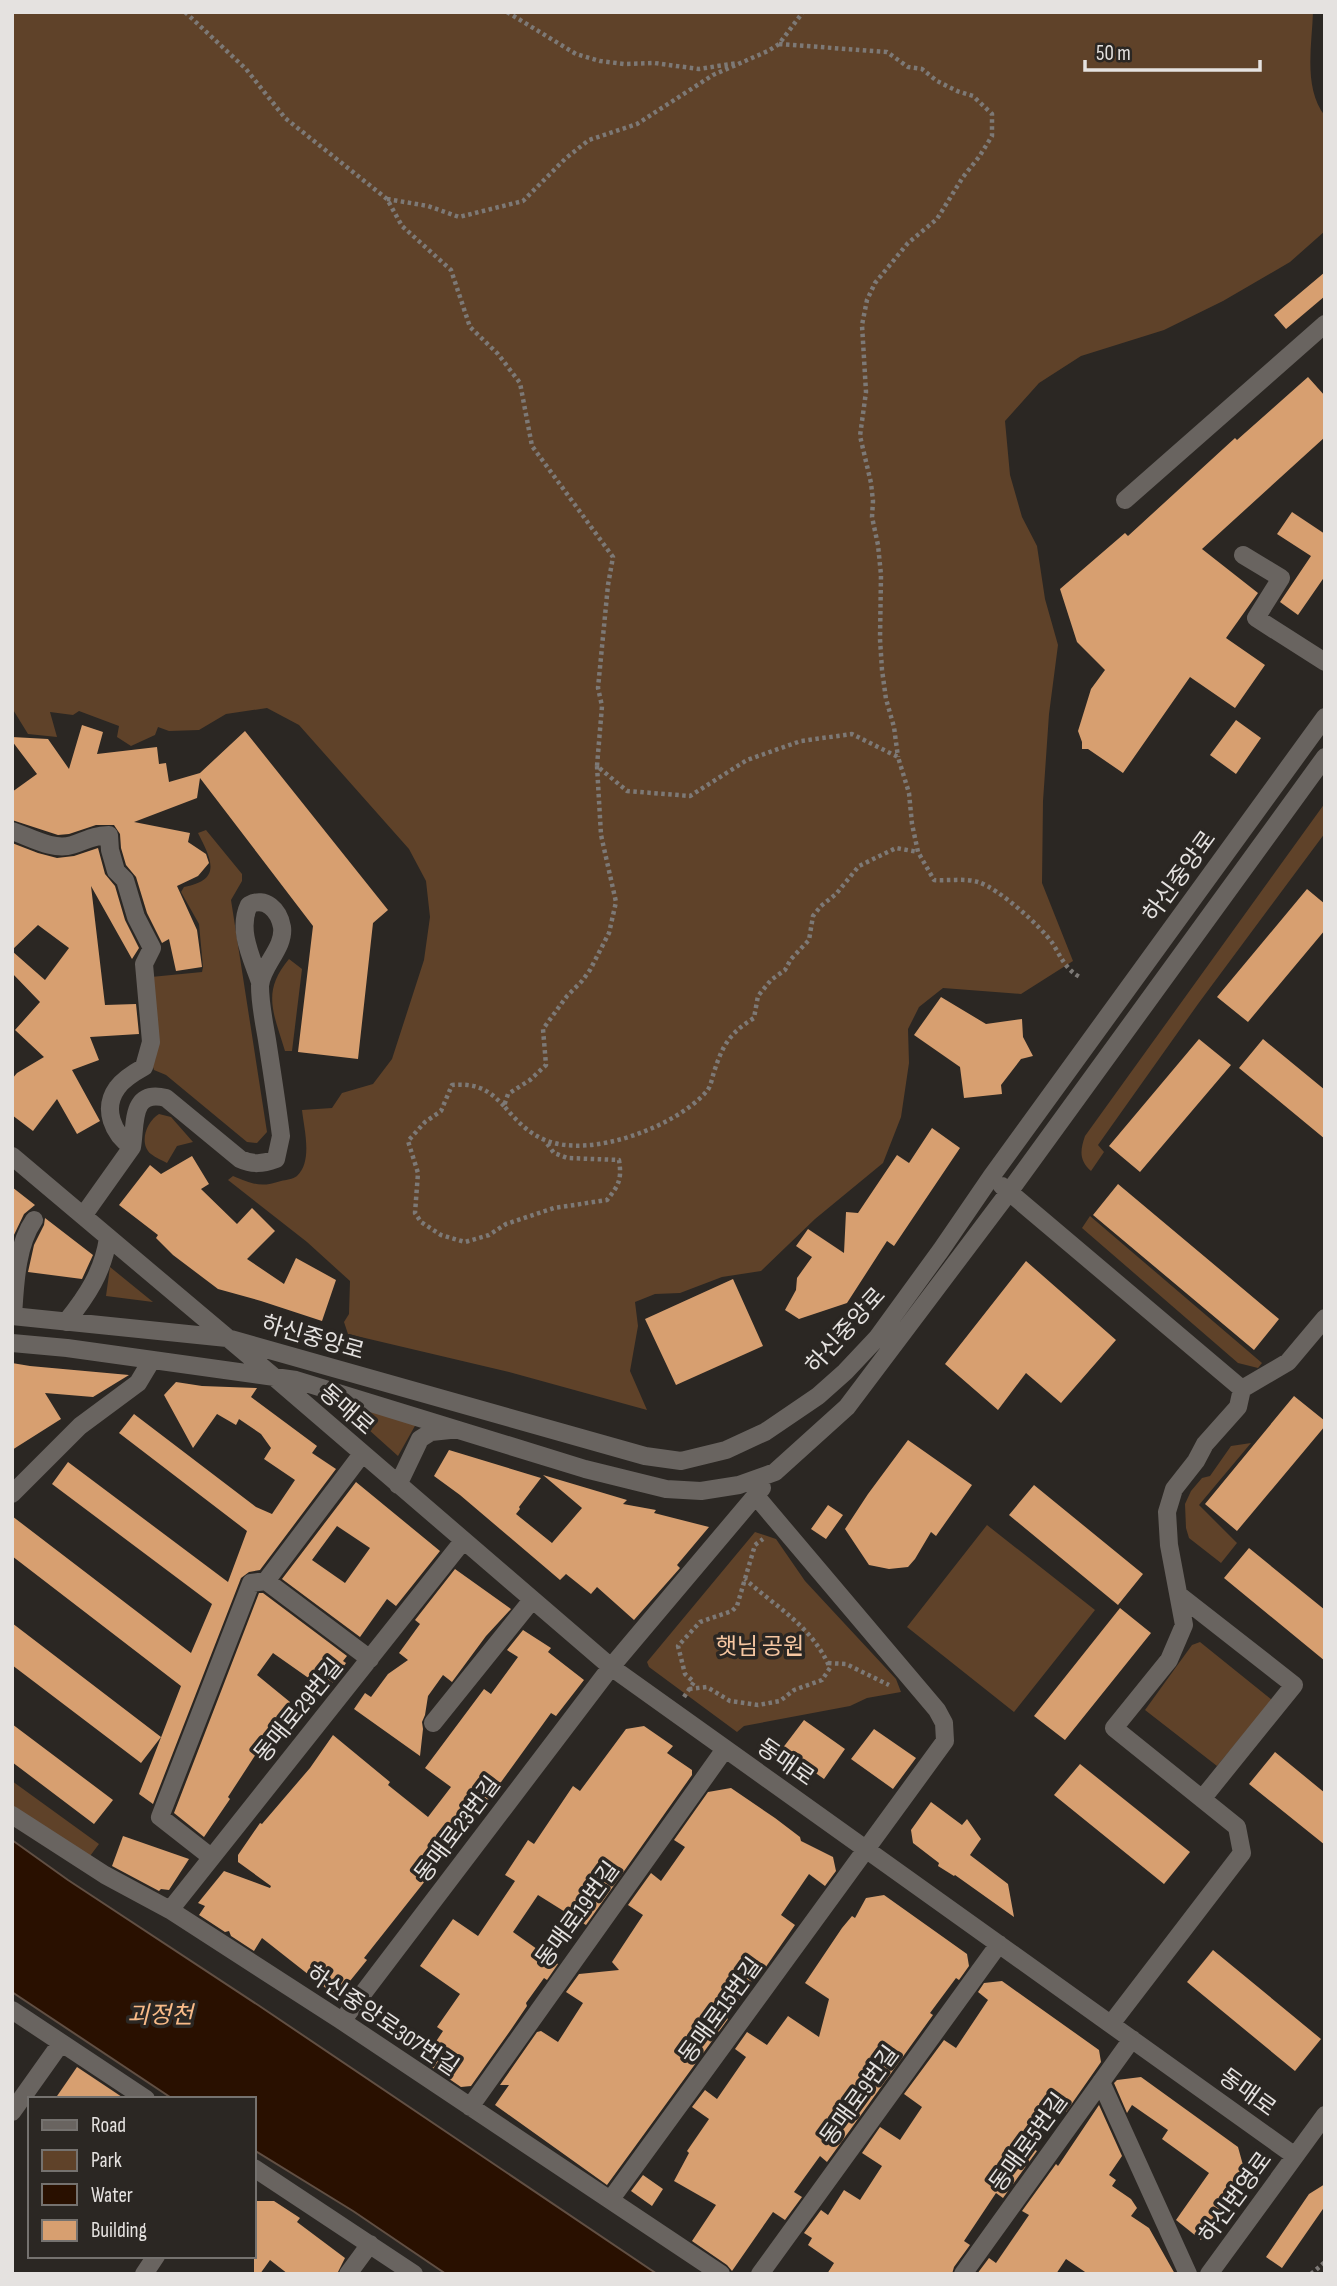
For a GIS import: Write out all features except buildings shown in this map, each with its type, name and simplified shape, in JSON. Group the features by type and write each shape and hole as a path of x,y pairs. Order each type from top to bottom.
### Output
{"street":[{"path":"1125,500 1325,324"},
{"path":"1243,555 1281,578 1256,618 1325,662"},
{"name":"하신중앙로","path":"13,1316 227,1338 645,1456 681,1461 726,1450 765,1432 818,1396 845,1372 890,1321 942,1250 990,1177 1325,717"},
{"name":"하신중앙로","path":"12,1343 296,1380 585,1469 666,1489 701,1491 739,1485 775,1472 847,1407 1009,1192 1325,757"},
{"path":"12,831 62,847 71,846 92,836 109,835 116,871 125,880 136,917 152,948 144,964 151,1042 144,1067 117,1088 110,1105 112,1124 120,1139 132,1147"},
{"path":"83,1216 132,1147 136,1111 142,1101 149,1097 166,1098 240,1159 263,1164 276,1159 281,1136 260,982"},
{"path":"12,1156 227,1338"},
{"path":"990,1177 1242,1389"},
{"path":"13,1316 24,1241 34,1220"},
{"path":"66,1322 95,1281 108,1238"},
{"path":"1111,2024 1242,1853 1237,1827 1114,1728 1169,1660 1184,1625 1169,1545 1167,1512 1174,1489 1196,1461 1205,1444 1238,1407 1242,1389 1288,1362 1325,1318"},
{"name":"동매로","path":"227,1338 611,1667 1295,2156"},
{"path":"12,1494 80,1426 138,1383 150,1363 149,1360"},
{"path":"398,1485 420,1439 431,1432 456,1429"},
{"path":"266,1581 362,1454"},
{"name":"동매로23번길","path":"342,2021 611,1667 775,1472"},
{"name":"동매로15번길","path":"611,2199 945,1741 944,1723 937,1710 755,1495"},
{"name":"동매로29번길","path":"170,1910 463,1541"},
{"path":"211,1857 160,1817 251,1583 266,1581 370,1659"},
{"path":"1179,1595 1294,1685 1202,1799"},
{"path":"433,1723 532,1600"},
{"name":"동매로19번길","path":"470,2107 725,1749"},
{"name":"하신중앙로307번길","path":"12,1815 105,1875 170,1910 342,2021 721,2274"},
{"name":"동매로9번길","path":"760,2274 999,1944"},
{"path":"12,2010 143,2097"},
{"name":"동매로5번길","path":"963,2274 1132,2039"},
{"path":"12,2112 61,2043"},
{"path":"1101,2082 1188,2274"},
{"name":"하신번영로","path":"1209,2274 1325,2115"},
{"path":"256,2169 414,2274"},
{"path":"348,2274 370,2244"},
{"path":"144,2274 155,2258"}],"path":[{"path":"186,12 246,69 285,118 387,199 402,226 451,270 470,327 498,355 520,383 532,446 612,557 598,688 602,706 597,766 601,835 616,902 609,933 582,981 566,996 543,1029 546,1065 509,1094 504,1106"},
{"path":"507,12 576,54 600,61 624,64 654,63 699,69 747,61"},
{"path":"387,199 428,206 459,217 523,201 566,158 589,140 637,124 713,75 779,44 803,12"},
{"path":"779,44 887,52 908,67 922,69 937,81 973,96 992,114 992,136 937,219 908,243 874,284 867,300 862,325 866,392 860,436 871,483 872,516 881,575 882,670 898,757 909,793 918,852 934,880 977,882 1005,896 1051,942 1062,962 1080,977"},
{"path":"597,766 627,791 690,796 747,760 801,741 852,733 898,757"},
{"path":"544,1140 554,1153 567,1158 619,1160 619,1185 607,1200 554,1208 506,1224 489,1235 465,1242 441,1235 421,1222 415,1213 418,1173 408,1141 440,1111 452,1085 468,1084 491,1093 522,1126 544,1140 567,1147 584,1147 658,1127 696,1102 710,1088 722,1046 736,1029 754,1018 758,996 771,980 785,970 791,958 809,940 813,916 821,906 836,894 859,866 896,848 918,852"},
{"path":"673,1691 683,1698 694,1682 685,1674 678,1646 700,1622 732,1611 737,1606 755,1545 762,1539"},
{"path":"689,1689 707,1687 730,1701 758,1704 780,1701 794,1690 822,1680 830,1668 823,1650 789,1614 745,1578"},
{"path":"828,1663 846,1664 886,1684 903,1688 915,1683"},
{"path":"1311,2274 1325,2262"}],"green space":[{"path":"12,12 1313,12 1311,79 1318,105 1325,116 1325,231 1290,262 1223,301 1164,330 1081,356 1039,383 1005,421 1010,475 1022,517 1037,546 1045,599 1058,645 1049,714 1043,801 1042,883 1073,961 1021,994 943,988 919,1007 908,1029 909,1063 901,1117 883,1163 815,1219 761,1271 722,1277 680,1293 655,1294 635,1302 638,1326 630,1371 647,1410 509,1372 348,1334 344,1322 349,1314 350,1281 307,1242 228,1180 233,1176 262,1185 297,1176 302,1170 306,1154 302,1110 332,1108 342,1093 373,1084 392,1059 424,960 430,917 426,881 409,849 299,725 267,708 226,714 199,730 169,731 158,727 155,735 131,746 117,737 119,726 79,711 73,715 50,712 57,737 28,734 12,708"},
{"path":"1325,803 1325,833 1098,1145 1104,1152 1091,1171 1084,1163 1082,1155 1085,1136"},
{"path":"206,830 242,874 242,881 231,900 267,1132 257,1143 247,1142 166,1075 154,1070 152,1064 156,1051 151,977 202,972 199,924 181,892 184,887 196,884 209,874 210,860 198,833"},
{"path":"289,959 302,969 292,1051 285,1051 272,1004 275,982"},
{"path":"159,1114 171,1117 193,1142 177,1146 167,1163 151,1154 145,1144 148,1127"},
{"path":"1090,1216 1262,1363 1258,1368 1238,1363 1082,1228"},
{"path":"110,1267 153,1302 106,1296"},
{"path":"339,1403 416,1424 398,1456"},
{"path":"1251,1443 1199,1505 1237,1543 1221,1563 1189,1538 1185,1504 1191,1491 1202,1478 1210,1476 1231,1446"},
{"path":"987,1525 1095,1610 1014,1712 907,1627"},
{"name":"햇님 공원","path":"755,1532 776,1539 805,1581 896,1679 901,1692 867,1698 850,1706 744,1726 737,1732 649,1667 647,1662"},
{"path":"1200,1642 1272,1700 1217,1766 1145,1710 1192,1645"},
{"path":"12,1781 99,1844 90,1856 12,1807"}],"water":[{"name":"괴정천","path":"12,1840 657,2274 446,2274 353,2211 256,2151 256,2097 170,2097 12,1992"}]}
